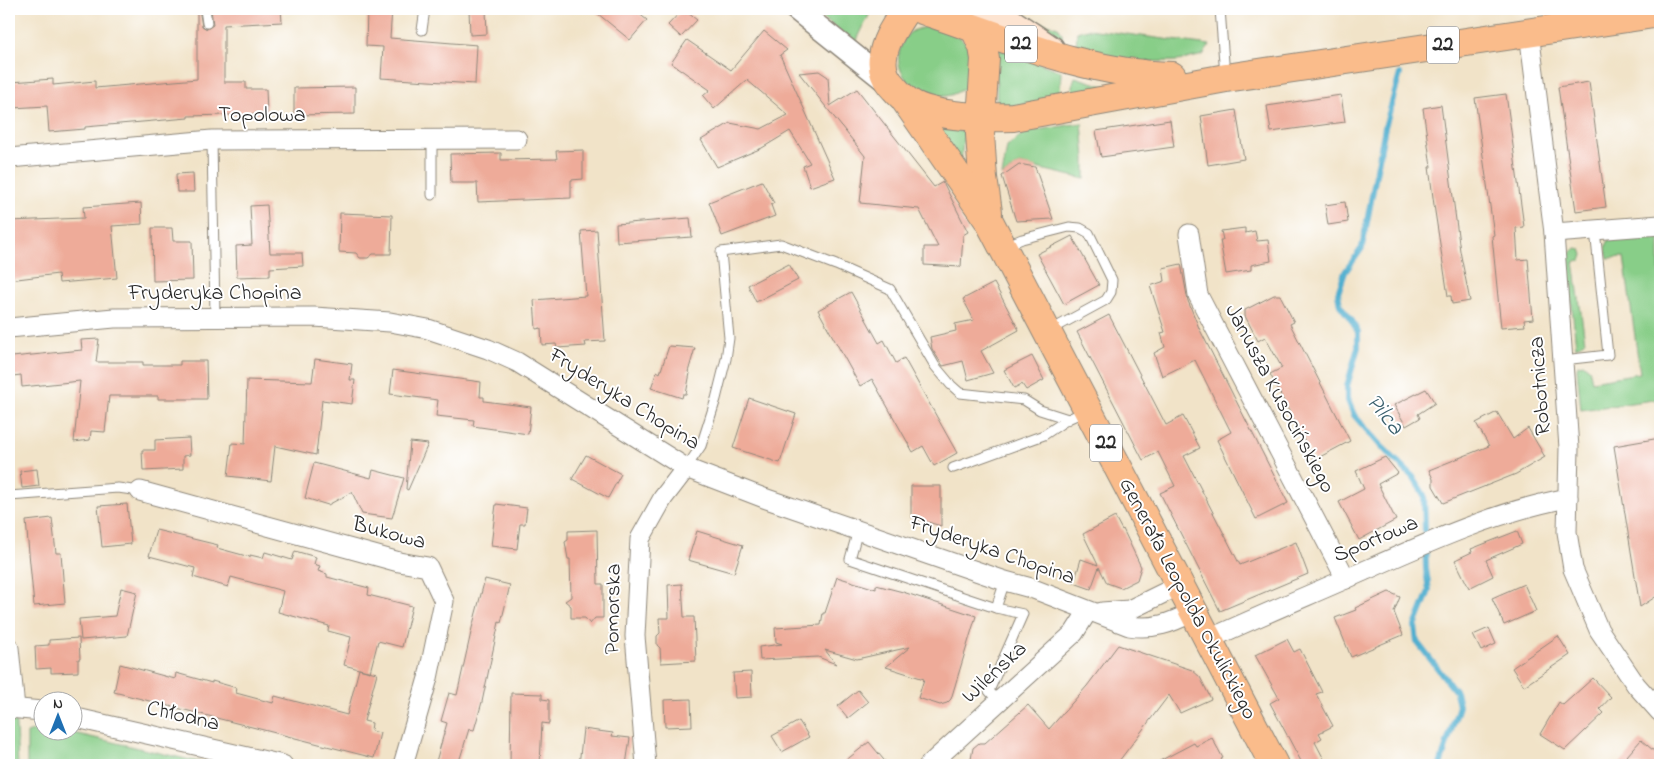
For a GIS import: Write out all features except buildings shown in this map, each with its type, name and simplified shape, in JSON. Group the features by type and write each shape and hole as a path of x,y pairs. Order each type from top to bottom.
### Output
{"main road":[{"path":"886,80 882,58 885,48 906,9"},
{"name":"22","path":"919,9 979,15 1067,59 1119,72 1153,76 1226,78 1660,13"},
{"name":"Generała Leopolda Okulickiego","path":"979,15 985,59 980,116 983,178 990,221"},
{"path":"905,100 927,110 980,116 1013,117 1226,78"},
{"name":"22","path":"886,80 905,100"},
{"name":"Generała Leopolda Okulickiego","path":"905,100 990,221 1047,332 1078,415 1180,585 1207,640 1274,765"}],"street":[{"path":"796,9 886,80"},
{"name":"Robotnicza","path":"1529,32 1554,234 1569,448 1567,532 1573,569 1599,630 1636,685 1657,700"},
{"name":"Topolowa","path":"9,158 212,140 517,139"},
{"path":"1554,234 1660,225"},
{"name":"Janusza Kusocińskiego","path":"1189,234 1198,295 1346,579"},
{"name":"Fryderyka Chopina","path":"9,328 114,318 314,317 390,322 428,329 488,349 517,362 686,468 764,498 1005,581 1032,588 1129,626 1142,628 1169,624 1193,612"},
{"name":"Pomorska","path":"646,765 635,636 640,539 663,498 686,468"},
{"name":"Bukowa","path":"140,491 399,562 428,567 444,601 428,678 403,765"},
{"name":"Sportowa","path":"1207,640 1288,603 1439,539 1536,504 1568,498"},
{"path":"1092,612 1129,610 1180,585"},
{"name":"Wileńska","path":"929,765 1074,633 1092,612"},
{"path":"9,648 12,708 32,710"},
{"name":"Chłodna","path":"82,719 282,765"}],"lane":[{"path":"206,9 207,24"},
{"path":"422,30 424,9"},
{"path":"1220,9 1226,78"},
{"path":"212,140 215,317"},
{"path":"432,140 432,195"},
{"path":"1003,247 1022,239 1069,227 1080,228 1089,233 1112,280 1111,292 1106,300 1047,332"},
{"path":"1563,360 1608,355 1595,230"},
{"path":"686,468 701,446 726,359 729,338 721,252 780,244 836,265 890,290 936,366 960,393 1024,400 1040,410 1078,415"},
{"path":"953,468 1044,435 1078,415"},
{"path":"9,496 118,488 140,491"},
{"path":"858,529 850,559 996,608 1024,614 989,691 999,702"},
{"path":"996,608 1005,581"}],"green space":[{"path":"812,9 872,9 855,44"},
{"path":"1025,18 1058,27 1062,34 1062,43"},
{"path":"925,27 952,33 965,42 969,49 972,58 970,82 967,86 951,95 929,95 919,90 910,84 899,66 899,55 905,37 914,30"},
{"path":"1088,29 1210,45 1203,55 1178,61 1122,62 1076,48 1077,32"},
{"path":"996,48 1061,71 1060,100 997,108"},
{"path":"1075,77 1110,88 1073,97 1072,86"},
{"path":"1082,123 1085,179 1019,164 1002,176 1007,147 1025,132"},
{"path":"935,127 964,132 961,161"},
{"path":"1659,235 1660,399 1581,410 1578,365 1584,364 1589,368 1592,381 1640,373 1624,257 1608,258 1606,249 1608,242 1609,240"},
{"path":"1576,248 1581,249 1583,255 1581,261 1574,262 1585,342 1576,347 1567,256"},
{"path":"9,708 15,708 18,765 9,765"},
{"path":"32,731 32,742 82,742 82,735 212,765 27,765 27,733"}],"waterway":[{"name":"Pilca","path":"1400,74 1385,127 1362,248 1345,272 1338,293 1340,305 1358,332 1358,347 1347,386 1347,398 1354,415 1379,444 1413,477 1424,495 1426,569 1429,591 1415,626 1417,642 1456,692 1459,706 1440,765"}]}
